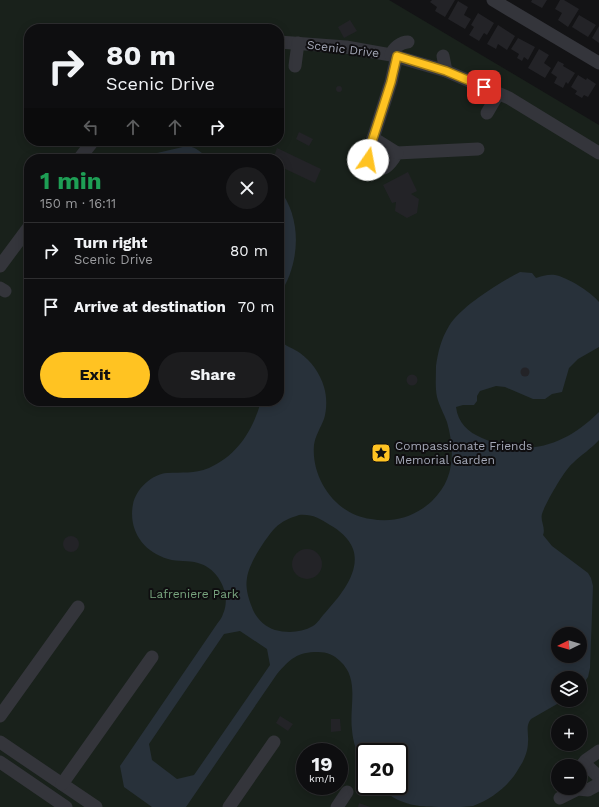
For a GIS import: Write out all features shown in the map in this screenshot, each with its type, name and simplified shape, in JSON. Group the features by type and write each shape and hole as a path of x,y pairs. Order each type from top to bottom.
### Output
{"street":[{"path":"493,0 599,64"},
{"name":"Scenic Drive","path":"284,42 346,47 394,56 446,71 510,98 599,153"},
{"path":"397,153 386,167 376,168 371,165 368,160 368,154 391,82 394,56 392,51 403,43 408,42"},
{"path":"295,66 298,43"},
{"path":"443,56 446,71"},
{"path":"487,113 498,94"},
{"path":"373,138 397,153 478,149"},
{"path":"83,154 89,146"},
{"path":"0,266 24,234"},
{"path":"0,716 78,607"},
{"path":"62,784 152,657"},
{"path":"0,742 96,807"},
{"path":"229,807 274,742"},
{"path":"587,761 599,751"},
{"path":"0,762 66,807"},
{"path":"587,768 599,776"},
{"path":"560,798 578,789 588,790 599,784"},
{"path":"337,807 345,795"}],"green space":[{"name":"Lafreniere Park","path":"0,0 389,0 599,125 599,807 0,807"}],"shaded area":[{"path":"187,146 204,154 155,154"},
{"path":"284,196 292,214 296,242 295,256 284,286"},
{"path":"520,272 532,273 536,278 550,275 560,276 585,290 599,302 599,347 578,359 569,368 562,392 552,394 545,399 533,399 505,387 496,386 480,391 474,405 463,405 456,407 461,422 472,433 498,444 530,448 545,445 573,433 599,412 599,440 565,472 542,514 544,530 543,535 552,546 588,573 591,578 593,586 590,668 588,677 587,678 587,671 551,671 552,707 531,719 529,722 528,745 523,762 510,781 493,796 473,806 429,807 403,802 390,795 408,795 408,743 356,743 356,750 353,740 351,721 352,684 346,668 340,661 330,654 321,652 305,653 290,660 277,674 186,807 152,807 124,787 120,766 223,615 226,598 221,583 212,570 198,563 172,560 159,556 151,551 139,539 135,531 132,514 133,504 137,493 150,479 161,474 193,472 209,468 219,463 236,449 249,432 260,406 284,406 284,344 300,353 308,360 318,372 324,387 326,411 314,445 314,458 321,482 328,493 347,511 358,516 371,519 387,520 403,518 425,507 440,492 445,483 449,474 452,454 450,433 437,397 436,366 439,351 446,331 455,318 481,296","holes":["299,515 319,518 333,527 349,541 355,558 352,575 343,591 315,625 299,631 289,632 271,629 259,619 252,606 247,586 248,572 262,545 278,526 283,522","240,631 267,649 270,665 194,775 177,779 152,760 149,744 224,634"]}],"building":[{"path":"432,0 455,0 445,17 435,11 437,7 430,2"},
{"path":"532,0 547,0 542,8 531,2"},
{"path":"560,0 564,0 579,9 568,27 558,20 562,13 555,9"},
{"path":"458,1 468,7 464,15 471,19 465,29 448,19"},
{"path":"478,13 494,23 487,35 484,33 479,41 469,35 474,27 471,25"},
{"path":"579,15 596,25 588,37 572,27"},
{"path":"350,20 357,31 344,38 338,27"},
{"path":"498,25 515,36 507,50 498,44 496,49 487,44"},
{"path":"599,26 599,43 592,38"},
{"path":"518,38 535,47 528,60 524,57 522,61 517,58 519,54 511,49"},
{"path":"539,49 549,55 544,63 551,68 545,78 528,68"},
{"path":"558,61 564,64 563,66 575,73 568,84 566,82 563,88 554,83 557,77 551,73"},
{"path":"578,75 586,80 587,78 596,84 588,97 584,95 582,98 575,94 577,91 571,87"},
{"path":"339,86 342,89 339,92 336,89"},
{"path":"299,132 313,139 309,146 296,139"},
{"path":"277,148 321,169 315,183 284,168 284,154 275,154"},
{"path":"408,172 417,191 411,194 419,199 417,213 407,218 395,211 396,202 392,203 383,185"},
{"path":"523,368 527,368 529,372 527,376 523,376 521,374 521,370"},
{"path":"412,374 416,376 418,380 416,384 412,386 408,384 406,380 408,376"},
{"path":"68,536 74,536 79,541 77,550 74,552 68,552 63,547 63,541"},
{"path":"307,549 318,553 322,564 318,575 307,579 296,575 292,564 296,553"},
{"path":"280,716 293,724 288,731 276,723"},
{"path":"331,719 340,719 341,731 331,732"},
{"path":"359,803 370,807 358,807"}],"place":[{"name":"Compassionate Friends Memorial Garden","path":"381,453"}],"route":[{"path":"368,160 368,154 391,82 397,56 446,71 484,87"}]}
